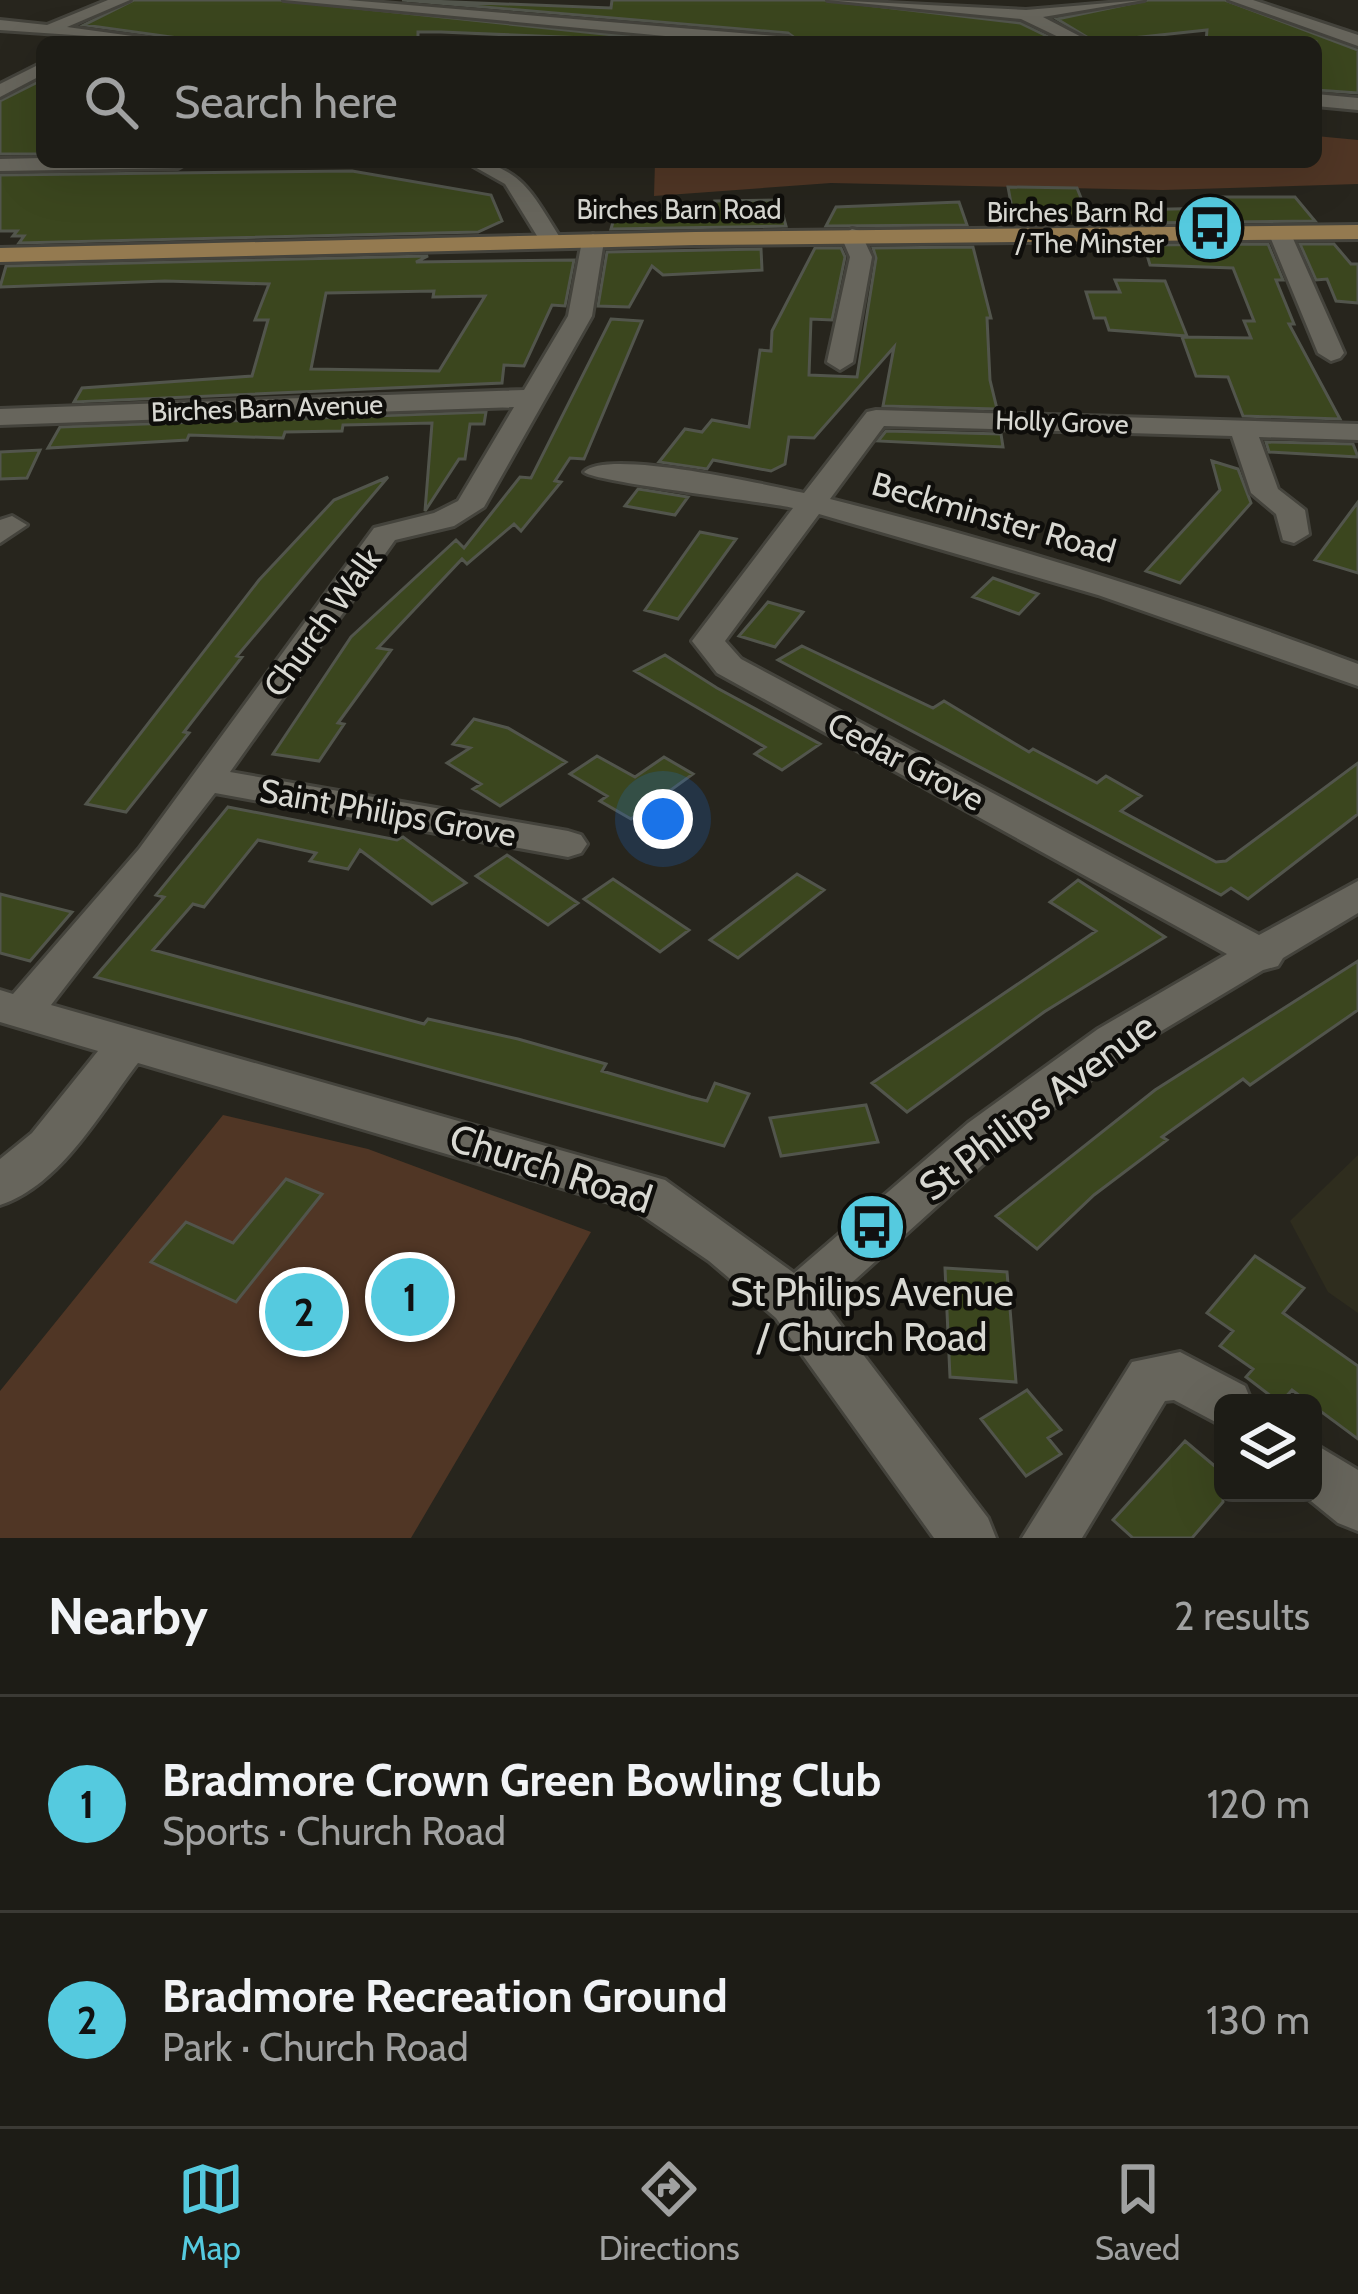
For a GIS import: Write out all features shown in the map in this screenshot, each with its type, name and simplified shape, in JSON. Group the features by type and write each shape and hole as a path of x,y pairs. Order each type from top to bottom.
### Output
{"main road":[{"name":"Birches Barn Road","path":"0,255 475,246 550,239 1358,232"}],"street":[{"path":"45,29 122,0"},
{"path":"292,0 717,36"},
{"path":"836,0 1026,15 1136,0"},
{"path":"1013,0 1026,15 1070,36"},
{"path":"1237,0 1358,41"},
{"path":"0,26 85,36"},
{"path":"0,93 36,72"},
{"path":"0,93 36,96"},
{"path":"1322,101 1358,104"},
{"path":"0,165 36,164"},
{"path":"488,168 513,180 550,239"},
{"path":"1280,234 1331,353"},
{"path":"840,362 861,257 852,236"},
{"name":"Church Walk","path":"11,1010 151,854 385,534 469,507 580,316 593,242"},
{"path":"846,321 879,322"},
{"name":"Birches Barn Avenue","path":"0,417 534,398"},
{"name":"Holly Grove","path":"807,502 876,418 1358,432"},
{"path":"1242,427 1265,493 1290,510 1294,534"},
{"name":"Beckminster Road","path":"598,472 707,481 807,502 1066,574 1358,676"},
{"name":"Cedar Grove","path":"807,502 709,635 718,658 1264,956"},
{"name":"Saint Philips Grove","path":"208,780 578,848"},
{"name":"St Philips Avenue","path":"794,1303 984,1136 1113,1040 1264,956 1358,895"},
{"name":"Church Road","path":"11,1010 630,1186 676,1210 794,1303 968,1538"},
{"path":"0,1186 48,1146 128,1046"},
{"path":"1050,1538 1150,1379 1180,1376 1214,1396"},
{"path":"1322,1476 1358,1504"}],"shaded area":[{"path":"1322,137 1358,140 1358,184 1163,190 831,183 654,196 655,168 1322,168"},
{"path":"223,1115 368,1149 591,1232 411,1538 0,1538 0,1391"},
{"path":"1358,1155 1358,1313 1328,1292 1290,1221"}],"building":[{"path":"134,0 280,0 624,36 418,32 418,36 164,36 84,25"},
{"path":"402,0 611,8 612,0 824,0 1020,23 1047,36 788,33"},
{"path":"1148,0 1225,0 1321,36 1206,36 1207,30 1085,36 1057,19"},
{"path":"1322,36 1358,50 1358,93 1322,90"},
{"path":"36,83 36,154 0,154 0,101"},
{"path":"352,171 491,195 502,221 478,232 19,243 24,236 13,236 17,231 0,231 0,175"},
{"path":"1008,187 1077,188 1089,218 1014,219"},
{"path":"1221,197 1295,197 1315,221 1137,223 1134,210 1211,208 1208,202 1224,202"},
{"path":"779,200 786,226 611,229 615,215 718,215 715,201"},
{"path":"959,202 967,225 826,226 836,207"},
{"path":"1268,244 1283,280 1276,280 1294,324 1289,324 1340,419 1243,416 1228,377 1196,376 1182,337 1251,338 1244,321 1254,321 1233,268 1150,265 1144,245"},
{"path":"1300,244 1334,244 1351,264 1358,264 1358,303 1336,301 1327,279 1316,280"},
{"path":"973,247 991,318 987,318 990,380 997,409 883,406 894,347 814,438 789,437 785,464 771,471 713,460 707,469 659,462 685,429 702,432 712,420 749,427 760,350 771,351 772,331 815,248 841,248 845,257 832,320 811,319 809,375 857,377 876,258 873,248"},
{"path":"761,249 762,270 663,275 652,266 629,307 598,306 607,252"},
{"path":"428,256 416,262 574,260 565,306 552,305 524,366 504,365 502,383 74,402 82,388 252,376 268,320 255,320 269,284 165,281 0,287 6,266","holes":["434,291 433,297 485,296 439,371 311,369 326,293"]},
{"path":"1115,280 1165,281 1187,336 1109,330 1105,318 1094,318 1086,292 1120,292"},
{"path":"611,319 642,321 584,459 570,458 555,481 561,482 521,531 514,524 467,564 462,559 378,648 391,650 338,723 344,724 319,761 273,754 351,637 456,540 464,548 520,477 531,478"},
{"path":"486,412 484,424 470,424 465,459 459,459 425,511 432,423 343,425 342,431 285,432 283,438 189,435 187,440 48,448 60,427"},
{"path":"886,431 1001,434 1003,447 878,441"},
{"path":"1266,442 1353,444 1358,457 1269,452"},
{"path":"40,450 27,478 0,479 0,452"},
{"path":"1212,461 1238,469 1251,503 1180,583 1146,571 1220,490"},
{"path":"388,477 237,656 242,657 184,732 189,733 126,812 86,804 259,580 334,500"},
{"path":"638,489 688,497 675,515 625,506"},
{"path":"1358,502 1358,573 1315,560"},
{"path":"700,532 736,539 678,619 645,610"},
{"path":"993,578 1038,594 1019,614 973,597"},
{"path":"768,602 803,612 775,647 739,636"},
{"path":"802,646 933,708 944,701 1029,752 1033,749 1097,783 1106,776 1141,796 1121,811 1216,862 1226,861 1358,763 1358,814 1248,899 1231,888 1221,895 778,660"},
{"path":"665,655 820,744 782,770 755,754 765,747 635,671"},
{"path":"474,719 508,728 566,762 500,806 473,789 481,784 447,763 470,748 453,744"},
{"path":"597,756 635,777 664,757 693,774 631,819 600,801 607,796 570,774"},
{"path":"228,807 397,840 403,837 466,883 432,904 360,850 348,869 310,861 316,853 258,840 204,907 193,904 153,950 424,1024 428,1019 518,1039 606,1064 602,1071 707,1101 715,1083 749,1094 724,1146 95,977 164,897 156,895"},
{"path":"507,855 578,903 548,925 476,876"},
{"path":"797,874 824,890 738,958 710,940"},
{"path":"613,879 689,930 660,952 584,899"},
{"path":"1078,880 1165,937 1044,1012 907,1112 872,1083 1096,931 1050,902"},
{"path":"0,894 72,912 30,961 0,953"},
{"path":"1358,961 1358,1010 1250,1085 1243,1079 1162,1137 1167,1140 1094,1195 1037,1249 996,1216 1155,1090"},
{"path":"866,1105 878,1142 781,1156 770,1118"},
{"path":"286,1179 322,1194 236,1302 151,1262 186,1222 233,1243"},
{"path":"1255,1256 1304,1288 1283,1313 1358,1366 1358,1439 1322,1412 1322,1394 1292,1390 1268,1394 1246,1377 1253,1369 1220,1346 1233,1331 1207,1313"},
{"path":"945,1268 1007,1272 1016,1382 950,1377"},
{"path":"1027,1390 1061,1430 1048,1438 1061,1454 1026,1476 981,1419"},
{"path":"1185,1441 1214,1465 1214,1502 1223,1502 1192,1538 1133,1538 1113,1520"}],"place":[{"name":"Birches Barn Rd / The Minster","path":"1210,228"},
{"name":"St Philips Avenue / Church Road","path":"872,1227"},
{"name":"Bradmore Crown Green Bowling Club","path":"410,1297"},
{"name":"Bradmore Recreation Ground","path":"304,1312"}]}
